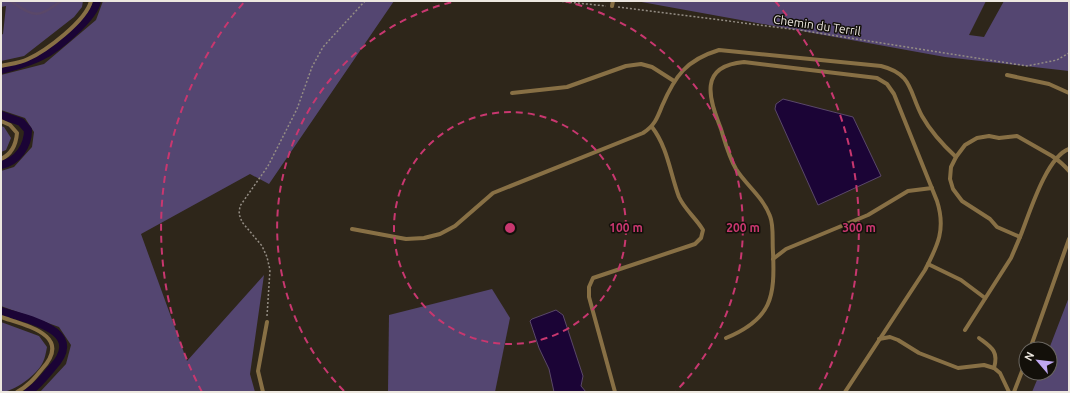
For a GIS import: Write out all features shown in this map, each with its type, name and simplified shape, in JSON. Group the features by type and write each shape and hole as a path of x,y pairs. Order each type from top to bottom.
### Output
{"lane":[{"path":"1,66 28,60 42,51 71,29 84,15 91,1"},
{"path":"612,6 613,1"},
{"path":"352,229 406,239 424,238 440,234 455,226 493,193 643,133 652,127 674,81 686,66 703,54 719,50 892,69 900,74 909,83 921,115 930,129 956,157"},
{"path":"726,338 742,331 752,324 766,307 772,295 774,281 773,259 770,216 761,200 736,168 712,105 709,92 713,78 720,68 730,63 744,62 877,78 887,84 894,94 942,215 941,230 936,248 928,264 845,392"},
{"path":"512,93 566,87 626,66 641,64 652,67 674,81"},
{"path":"1007,75 1049,84 1069,93"},
{"path":"1,121 10,125 17,133 16,143 12,151 1,159"},
{"path":"615,392 589,298 589,287 593,278 599,274 695,244 701,238 703,230 688,212 680,198 664,145 652,127"},
{"path":"1020,237 997,227 990,219 962,201 953,189 950,179 951,167 956,157 965,146 977,138 988,136 999,138 1017,136 1056,159 1069,170"},
{"path":"965,330 1012,258 1043,181 1056,159 1064,151 1069,149"},
{"path":"773,259 786,249 868,215 908,191 932,188"},
{"path":"1033,341 1069,239"},
{"path":"928,264 961,280 985,298"},
{"path":"1,317 41,332 53,347 52,356 49,362 27,387 17,392"},
{"path":"263,392 258,371 267,322"},
{"path":"879,339 890,337 898,340 919,354 958,368 984,365 994,368 1000,374 1009,392"},
{"path":"979,338 992,348 995,353 997,359 994,368"},
{"path":"1014,392 1018,381"}],"path":[{"path":"267,322 270,270 268,257 262,246 242,222 239,214 240,206 268,166 297,109 312,67 323,47 365,1"},
{"name":"Chemin du Terril","path":"558,1 612,6 799,30 1027,66 1057,60 1069,54"}],"shaded area":[{"path":"1,1 83,1 82,7 74,17 24,56 1,61 1,35 3,34 6,6 1,7"},
{"path":"103,1 394,1 269,184 250,174 141,234 187,361 264,275 250,374 255,392 40,392 66,364 71,345 59,327 1,306 1,171 14,167 32,147 34,132 25,118 1,110 1,75 44,64 96,20"},
{"path":"636,1 986,1 969,35 984,37 1004,1 1069,1 1069,71 945,57"},
{"path":"783,99 853,117 881,176 818,205 775,109 776,104"},
{"path":"1,126 4,127 11,138 6,150 1,152"},
{"path":"492,289 510,318 495,392 388,392 389,315"},
{"path":"1069,297 1069,392 1032,392 1037,381 1058,381 1058,341 1052,341"},
{"path":"556,310 563,315 583,376 581,386 586,392 554,392 549,369 539,348 530,321"},
{"path":"1,322 39,336 47,347 44,360 31,377 19,386 1,392"}],"waterway":[{"path":"10,1 25,10 36,14 46,11 61,1"},
{"path":"1,70 32,61 57,47 83,24 95,8 97,1"},
{"path":"1,115 21,122 28,130 28,136 21,152 12,160 1,165"},
{"path":"1,311 25,318 50,329 59,336 63,344 61,355 52,368 38,384 28,392"}]}
